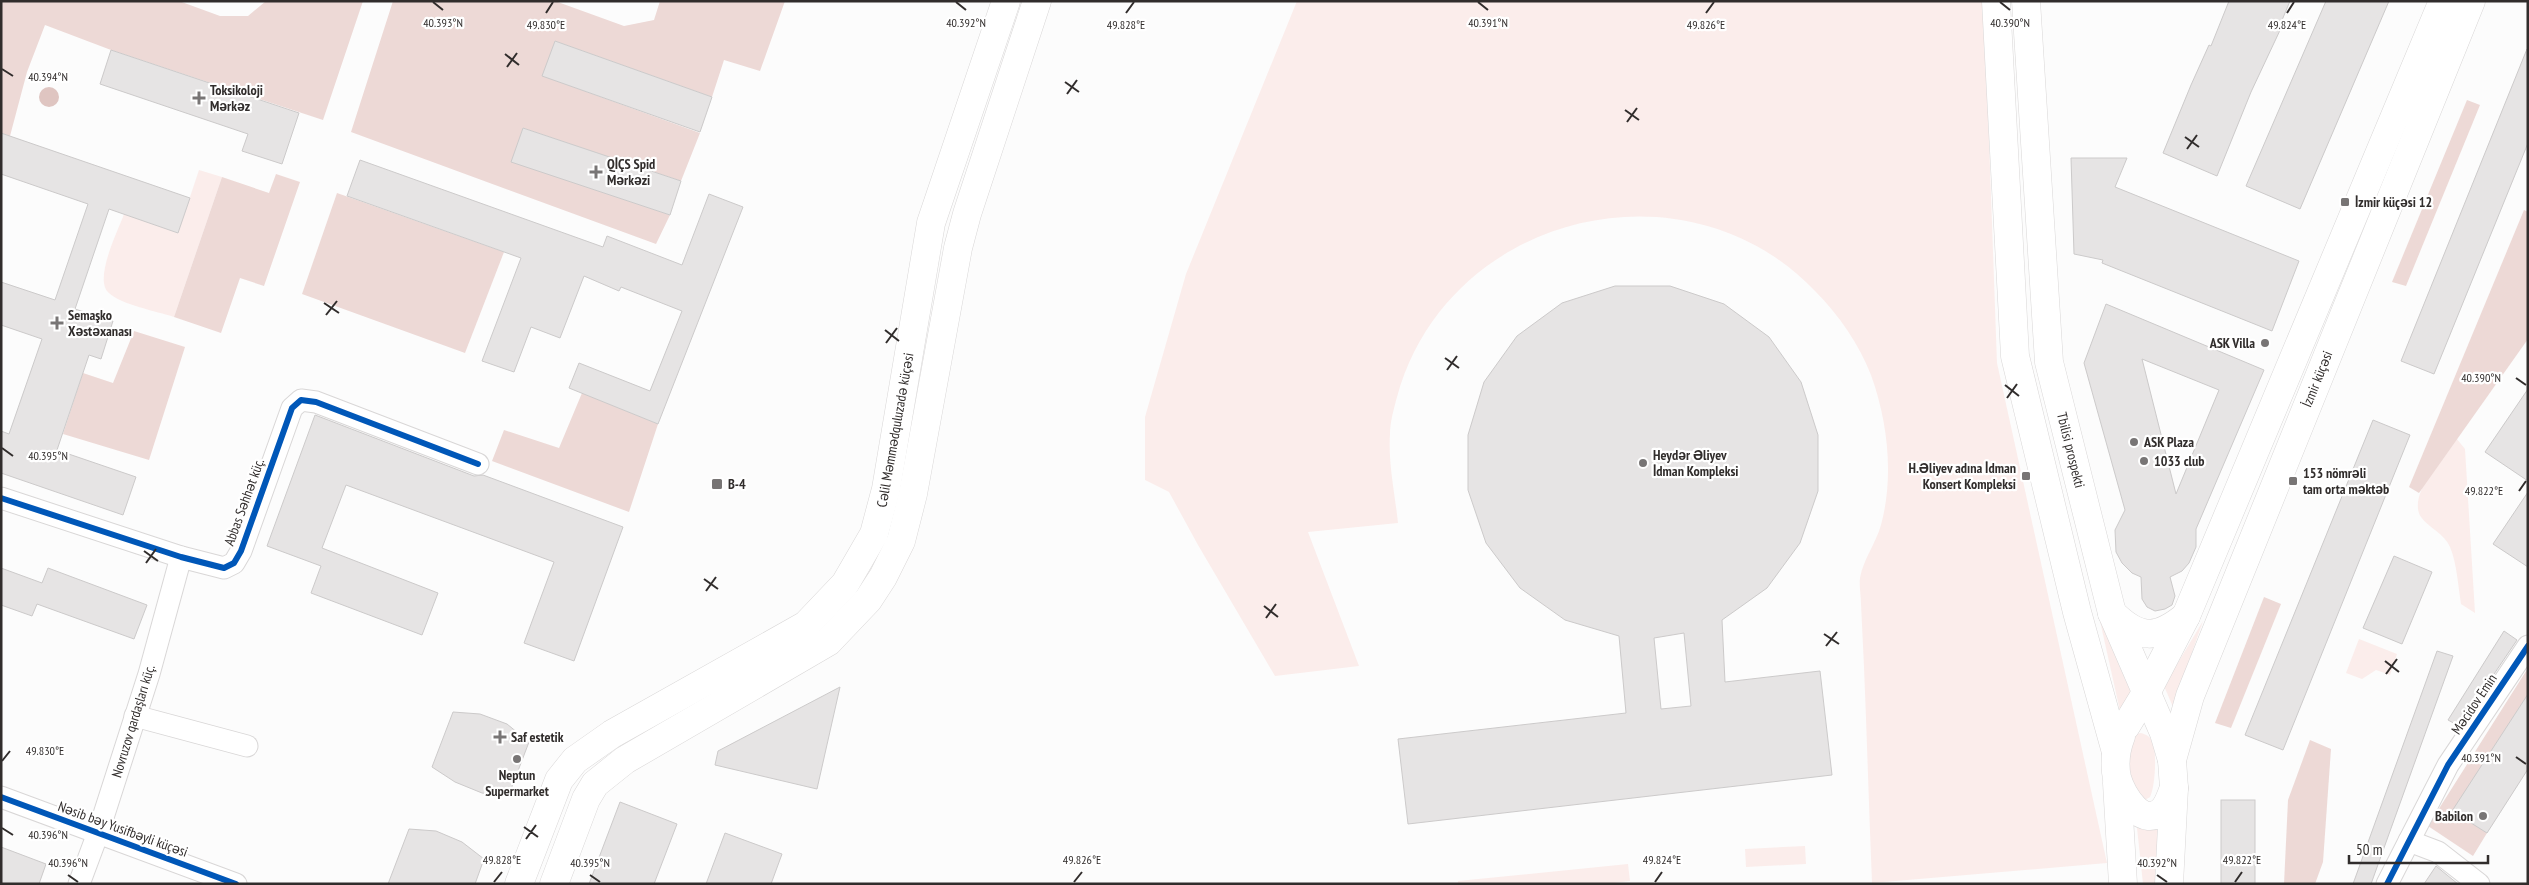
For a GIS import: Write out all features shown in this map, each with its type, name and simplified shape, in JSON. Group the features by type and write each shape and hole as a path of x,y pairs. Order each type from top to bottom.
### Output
{"main road":[{"name":"Cəlil Məmmədquluzadə küçəsi","path":"519,884 559,780 575,760 612,734 806,625 846,584 874,534 884,498 931,223 1006,1"},
{"name":"Cəlil Məmmədquluzadə küçəsi","path":"554,884 586,798 595,784 625,760 828,642 868,600 883,577 901,541 913,494 958,248 967,214 1037,1"},
{"path":"1996,1 2015,356 2116,765 2130,806 2138,813 2148,816 2163,810 2174,788"},
{"name":"Tbilisi prospekti","path":"2026,1 2049,362 2112,613 2164,733 2172,760 2174,788 2169,884"},
{"name":"İzmir küçəsi","path":"2172,760 2190,696 2440,42 2443,1"},
{"name":"İzmir küçəsi","path":"2116,765 2126,726 2146,693 2186,616 2440,42 2471,1"},
{"path":"2112,613 2126,628 2140,633 2170,630 2186,616"},
{"path":"2126,726 2131,721 2146,719 2153,722 2164,733"},
{"path":"575,760 595,784"},
{"path":"2116,765 2122,884"}],"street":[{"name":"Abbas Səhhət küç.","path":"1,498 180,557 224,568 234,563 241,551 292,408 301,400 316,402 478,464"},
{"name":"Novruzov qardaşları küç.","path":"79,884 98,833 135,716 180,557"},
{"name":"Məcidov Emin","path":"2387,884 2448,766 2528,646"},
{"path":"135,716 247,746"},
{"name":"Nəsib bəy Yusifbəyli küçəsi","path":"1,797 236,884"},
{"path":"2409,841 2438,852 2479,884"}],"shaded area":[{"path":"1,1 179,1 220,16 248,16 266,1 363,1 323,120 111,50 45,25 27,72 10,136 1,133"},
{"path":"393,1 555,1 624,26 654,20 660,1 785,1 760,71 724,60 712,97 555,41 543,76 700,133 681,181 523,128 512,162 670,215 656,244 351,132"},
{"path":"1297,1 1984,1 1997,363 2107,863 1872,883 1860,581 1864,565 1881,525 1885,507 1888,469 1882,412 1871,375 1854,341 1840,320 1815,291 1762,249 1702,224 1639,217 1576,224 1517,247 1465,284 1424,334 1397,397 1392,415 1390,445 1398,523 1308,532 1359,666 1275,676 1169,492 1145,480 1145,417 1186,274"},
{"path":"49,87 56,90 59,97 56,104 49,107 42,104 39,97 42,90"},
{"path":"2467,100 2480,105 2406,286 2392,282"},
{"path":"199,170 222,177 174,317 122,301 109,293 105,287 105,267 112,243 124,214 178,233"},
{"path":"276,174 300,182 264,286 240,278 221,333 174,317 222,177 269,193"},
{"path":"337,193 504,252 465,353 302,294"},
{"path":"2524,210 2528,212 2528,339 2419,493 2409,487"},
{"path":"134,331 185,347 149,460 63,434 83,373 113,383"},
{"path":"582,393 658,424 629,512 492,461 504,430 559,448"},
{"path":"2456,438 2465,449 2475,613 2461,604 2457,575 2448,542 2424,521 2418,508 2422,488 2428,476"},
{"path":"2264,597 2281,604 2231,728 2215,723"},
{"path":"2100,621 2132,695 2120,711"},
{"path":"2203,621 2173,707 2164,686"},
{"path":"2359,639 2397,654 2390,675 2376,670 2362,679 2346,673"},
{"path":"2528,668 2528,694 2453,811 2487,833 2473,856 2428,826"},
{"path":"2141,733 2151,739 2155,759 2152,792 2150,797 2145,800 2130,782 2129,761 2132,741 2136,734"},
{"path":"2310,740 2331,749 2323,862 2315,884 2284,884 2288,800"},
{"path":"2137,828 2159,830 2155,884 2143,884"},
{"path":"1805,846 1806,864 1746,867 1745,849"},
{"path":"1628,864 1630,881 1606,884 1458,884 1458,881"}],"building":[{"path":"2229,1 2290,1 2280,25 2282,26 2251,92 2217,176 2163,153"},
{"path":"2326,1 2389,1 2300,209 2246,186"},
{"path":"555,41 712,97 700,132 542,76"},
{"path":"2527,49 2528,143 2434,374 2401,361"},
{"name":"Toksikoloji Mərkəz","path":"111,50 299,113 282,164 242,151 248,134 100,84"},
{"name":"QİÇS Spid Mərkəzi","path":"523,128 681,181 670,215 511,162"},
{"name":"Semaşko Xəstəxanası","path":"1,133 190,198 178,233 109,209 75,309 113,321 101,359 89,355 57,450 136,477 123,515 1,473 1,431 9,434 42,339 1,325 1,282 55,300 88,204 1,174"},
{"path":"2071,158 2127,158 2115,187 2299,261 2272,331 2102,263 2103,260 2074,254"},
{"path":"360,160 603,247 607,236 682,265 709,194 743,207 658,424 569,388 579,363 650,391 682,311 621,287 619,291 584,276 560,338 531,327 514,372 482,361 521,258 347,196"},
{"name":"Heydər Əliyev İdman Kompleksi","path":"1615,286 1670,286 1724,304 1769,337 1801,382 1818,435 1818,491 1800,543 1767,588 1722,620 1725,682 1820,671 1832,775 1408,824 1398,739 1626,713 1619,636 1565,620 1520,588 1486,543 1468,490 1468,435 1484,382 1517,336 1562,303","holes":["1684,633 1691,706 1661,709 1654,638"]},
{"name":"ASK Plaza","path":"2106,304 2264,370 2196,529 2196,547 2189,563 2182,571 2170,577 2175,596 2172,605 2165,609 2155,611 2147,607 2142,599 2141,577 2132,573 2122,563 2116,552 2115,530 2125,510 2084,363","holes":["2142,359 2219,390 2176,494"]},
{"path":"2528,389 2528,481 2485,452"},
{"path":"315,415 474,476 483,475 623,527 574,661 524,643 554,562 346,485 322,548 438,593 422,635 311,593 321,566 267,546"},
{"path":"2373,420 2410,435 2283,750 2245,735"},
{"path":"2528,492 2528,567 2493,544"},
{"path":"2394,556 2432,572 2402,644 2363,628"},
{"path":"1,568 42,583 48,568 147,605 134,639 37,604 32,616 1,605"},
{"path":"2504,631 2517,640 2459,726 2448,720"},
{"path":"2437,651 2453,656 2371,884 2353,884"},
{"path":"840,687 817,789 715,765 718,751"},
{"path":"2528,694 2528,769 2487,833 2452,811"},
{"path":"453,712 480,714 507,724 529,742 508,797 482,793 455,782 432,767"},
{"path":"2221,800 2255,800 2255,884 2221,884"},
{"path":"620,802 677,824 654,884 589,884"},
{"path":"409,829 436,831 462,842 484,859 475,884 388,884"},
{"path":"725,833 782,854 771,884 706,884"},
{"path":"1,847 46,864 39,884 1,884"},
{"path":"2436,866 2458,884 2424,884"}],"cycle path":[{"path":"1,498 181,557 224,568 234,563 241,551 292,408 301,400 316,402 478,464"},
{"path":"2387,884 2448,765 2528,646"},
{"path":"1,797 236,884"}],"place":[{"name":"Toksikoloji Mərkəz","path":"199,98"},
{"name":"QİÇS Spid Mərkəzi","path":"596,172"},
{"name":"İzmir küçəsi 12","path":"2345,202"},
{"name":"Semaşko Xəstəxanası","path":"57,323"},
{"name":"ASK Villa","path":"2265,343"},
{"name":"ASK Plaza","path":"2134,442"},
{"name":"1033 club","path":"2144,461"},
{"name":"Heydər Əliyev İdman Kompleksi","path":"1643,463"},
{"name":"H.Əliyev adına İdman Konsert Kompleksi","path":"2026,476"},
{"name":"153 nömrəli tam orta məktəb","path":"2293,481"},
{"name":"B-4","path":"717,484"},
{"name":"Saf estetik","path":"500,737"},
{"name":"Neptun Supermarket","path":"517,759"},
{"name":"Babilon","path":"2483,816"}]}
